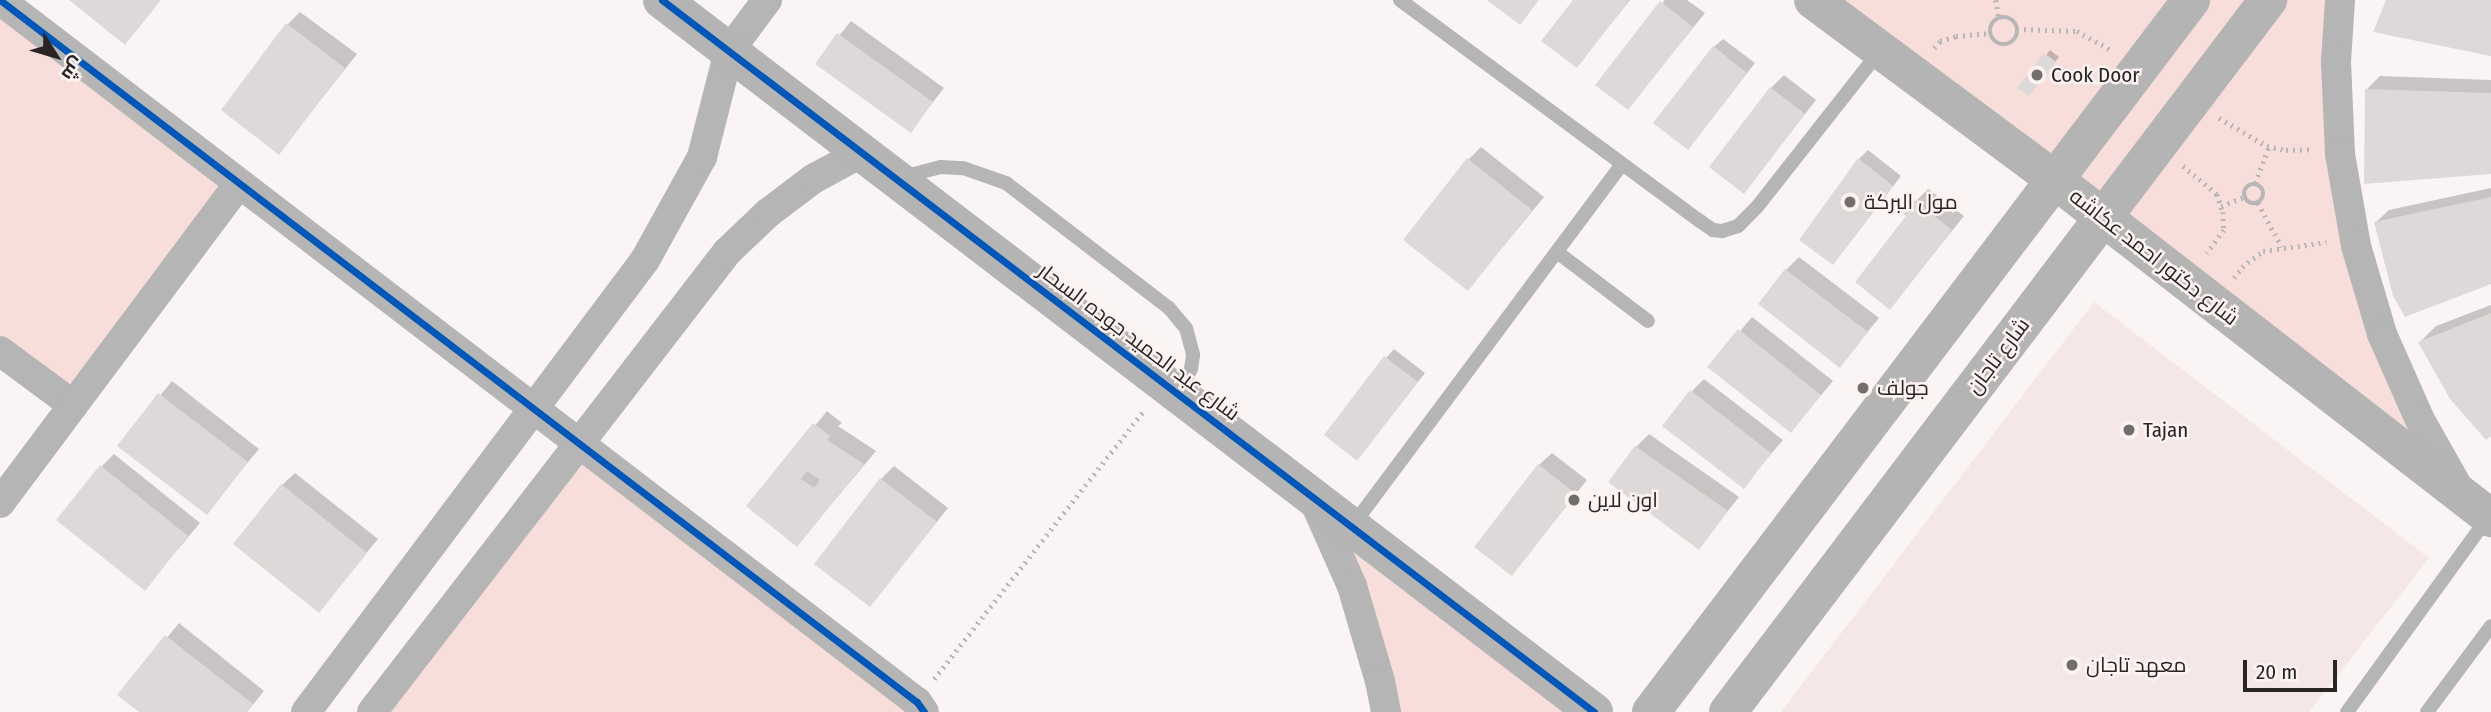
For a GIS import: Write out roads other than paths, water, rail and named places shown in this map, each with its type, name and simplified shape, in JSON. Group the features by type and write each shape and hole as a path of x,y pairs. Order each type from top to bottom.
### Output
{"street":[{"name":"شارع عبد الحميد جوده السحار","path":"662,0 1594,712"},
{"path":"306,712 645,260 702,157 729,51 768,0"},
{"name":"شارع دكتور احمد عكاشه","path":"1813,0 2055,180 2481,511"},
{"path":"1651,712 2191,0"},
{"name":"شارع تاجان","path":"1728,712 2268,0"},
{"path":"2340,0 2336,62 2340,147 2354,240 2382,334 2419,418 2481,511"},
{"path":"0,1 920,707"},
{"path":"372,712 727,252 768,213 813,179 863,152"},
{"path":"0,503 239,183"},
{"path":"0,351 73,405"},
{"path":"1312,496 1352,586 1380,681 1385,712"}],"lane":[{"path":"1400,0 1713,230 1729,230 1757,207 1880,51"},
{"path":"1352,526 1622,164"},
{"path":"897,179 918,171 963,168 1006,183 1179,317 1192,341 1193,355 1191,369 1171,388"},
{"path":"1557,252 1648,321"},
{"path":"2347,712 2481,511"},
{"path":"2427,712 2491,626"}],"place":[{"name":"Cook Door","path":"2037,75"},
{"name":"مول البركة","path":"1850,202"},
{"name":"جولف","path":"1863,388"},
{"name":"Tajan","path":"2129,430"},
{"name":"اون لاين","path":"1574,500"},
{"name":"معهد تاجان","path":"2072,665"}]}
